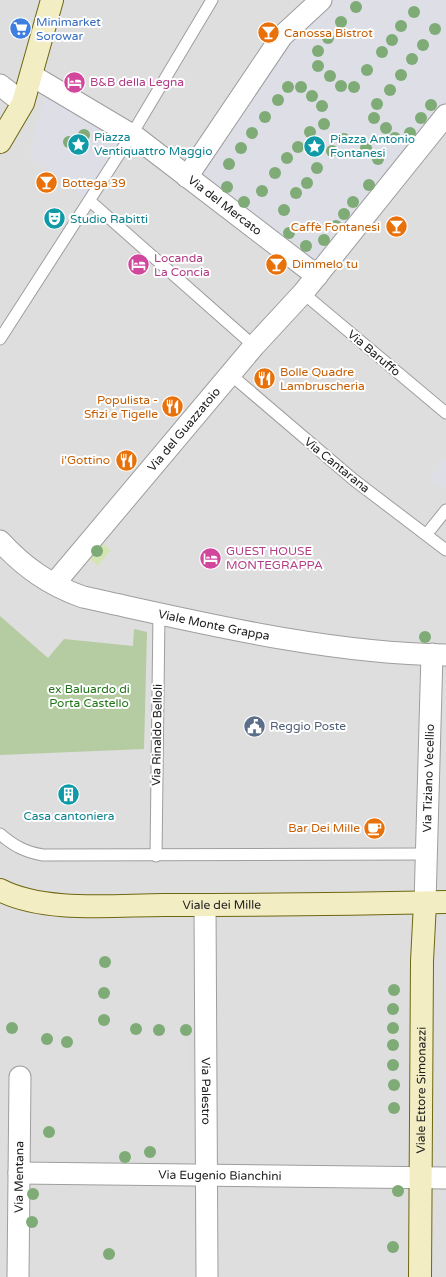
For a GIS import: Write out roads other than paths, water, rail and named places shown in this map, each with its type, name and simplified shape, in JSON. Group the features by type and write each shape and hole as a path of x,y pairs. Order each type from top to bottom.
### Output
{"street":[{"path":"0,142 23,103 52,0"},
{"path":"187,176 282,36 321,0"},
{"path":"31,75 132,134"},
{"path":"0,85 23,103"},
{"path":"317,276 446,115"},
{"name":"Via del Mercato","path":"132,134 317,276"},
{"name":"Via del Guazzatoio","path":"54,584 254,346 317,276"},
{"name":"Viale Monte Grappa","path":"0,541 16,558 33,572 54,584 83,597 288,640 348,648 439,654"},
{"name":"Via Tiziano Vecellio","path":"435,902 426,854 439,654"},
{"name":"Viale dei Mille","path":"0,890 25,900 52,904 205,905 435,902"},
{"name":"Viale Ettore Simonazzi","path":"420,1277 422,961 435,902"},
{"name":"Via Palestro","path":"205,905 205,1176 207,1277"},
{"name":"Via Mentana","path":"18,1277 20,1077"},
{"name":"Via Eugenio Bianchini","path":"19,1173 446,1178"}],"lane":[{"path":"0,339 132,134 212,0"},
{"path":"90,201 254,346"},
{"name":"Via Baruffo","path":"303,293 446,413"},
{"name":"Via Cantarana","path":"231,375 354,480 446,550"},
{"path":"426,535 446,510"},
{"name":"Via Rinaldo Belloli","path":"156,856 159,613"},
{"path":"0,834 14,846 27,852 43,855 156,856 426,854"}],"place":[{"name":"Minimarket Sorowar","path":"20,29"},
{"name":"Canossa Bistrot","path":"269,33"},
{"name":"B&B della Legna","path":"74,82"},
{"name":"Piazza Ventiquattro Maggio","path":"79,144"},
{"name":"Piazza Antonio Fontanesi","path":"314,146"},
{"name":"Bottega 39","path":"46,183"},
{"name":"Studio Rabitti","path":"55,219"},
{"name":"Caffè Fontanesi","path":"396,227"},
{"name":"Dimmelo tu","path":"276,264"},
{"name":"Locanda La Concia","path":"139,265"},
{"name":"Bolle Quadre Lambruscheria","path":"264,379"},
{"name":"Populista - Sfizi e Tigelle","path":"173,407"},
{"name":"i'Gottino","path":"126,460"},
{"name":"GUEST HOUSE MONTEGRAPPA","path":"211,558"},
{"name":"Reggio Poste","path":"255,726"},
{"name":"Casa cantoniera","path":"69,795"},
{"name":"Bar Dei Mille","path":"375,828"}],"park label":[{"name":"ex Baluardo di Porta Castello","path":"89,696"}]}
